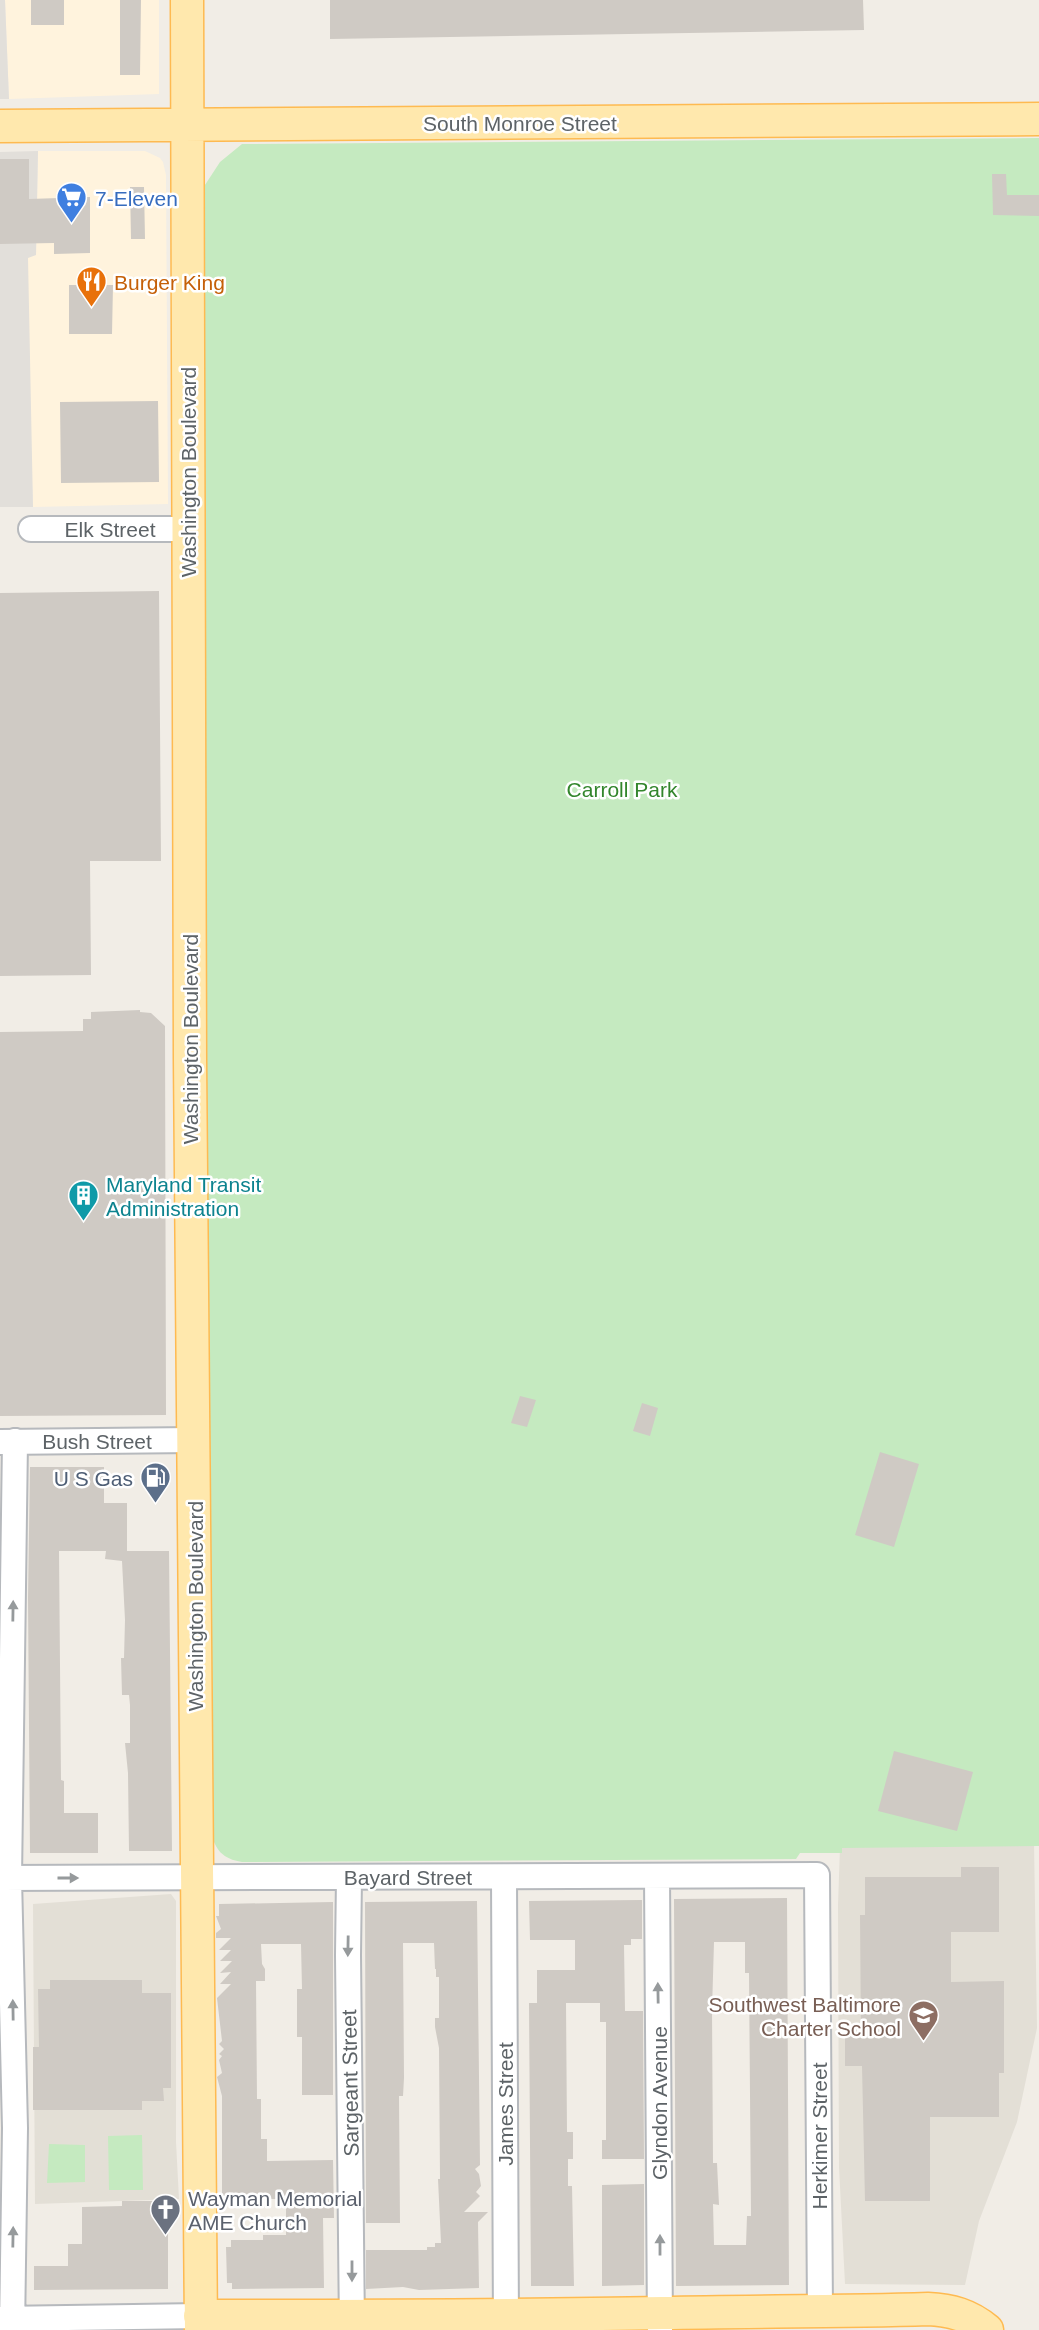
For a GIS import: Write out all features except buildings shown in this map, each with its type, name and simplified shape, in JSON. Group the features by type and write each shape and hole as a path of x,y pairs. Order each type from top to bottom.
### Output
{"main road":[{"name":"Washington Boulevard","path":"187,0 190,1031 201,2323"},
{"name":"South Monroe Street","path":"0,126 1039,119"},
{"path":"201,2323 660,2321 946,2310 965,2315 987,2330"}],"street":[{"name":"Elk Street","path":"31,529 188,529"},
{"name":"Bush Street","path":"8,1441 194,1440"},
{"path":"8,1441 5,1878 15,2128 8,2323 201,2323"},
{"name":"Bayard Street","path":"5,1878 817,1875"},
{"name":"Herkimer Street","path":"817,1875 820,2313"},
{"name":"Glyndon Avenue","path":"657,1876 660,2321"},
{"name":"Sargeant Street","path":"349,1877 352,2322"},
{"name":"James Street","path":"504,1877 506,2323"}],"shaded area":[{"path":"0,0 5,0 9,99 0,99"},
{"path":"5,0 159,0 159,94 9,99"},
{"path":"38,151 145,151 163,162 166,175 168,504 33,507 28,383 28,257 36,255"},
{"path":"38,151 36,255 28,258 33,507 0,507 0,152"},
{"path":"1034,1843 1037,2028 1017,2122 979,2221 965,2285 845,2284 839,2167 840,1847"},
{"path":"171,1894 176,1901 176,2142 179,2199 35,2204 33,1904"}],"green space":[{"name":"Carroll Park","path":"1039,138 1039,1846 842,1848 842,1853 800,1853 796,1859 242,1862 230,1859 218,1849 211,1832 203,188 220,162 242,144"},
{"path":"142,2135 143,2190 109,2190 108,2136"},
{"path":"49,2144 85,2145 85,2182 47,2183"}],"place":[{"name":"7-Eleven","path":"72,225"},
{"name":"Burger King","path":"91,309"},
{"name":"Maryland Transit Administration","path":"83,1223"},
{"name":"U S Gas","path":"156,1505"},
{"name":"Southwest Baltimore Charter School","path":"924,2043"},
{"name":"Wayman Memorial AME Church","path":"165,2237"}]}
